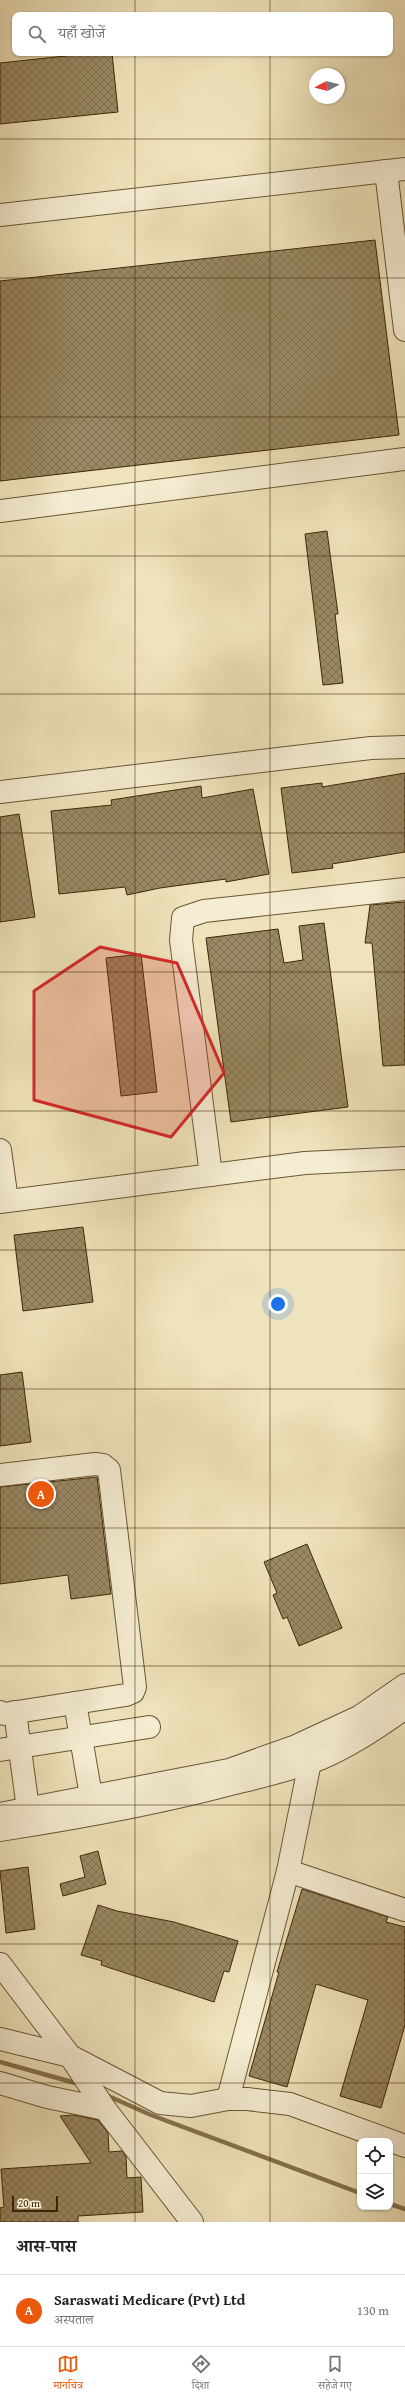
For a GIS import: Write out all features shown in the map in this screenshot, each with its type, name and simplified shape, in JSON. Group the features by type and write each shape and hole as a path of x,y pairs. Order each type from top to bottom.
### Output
{"street":[{"path":"0,215 396,170 405,330"},
{"path":"0,511 405,459"},
{"path":"0,792 371,748 405,747"},
{"path":"211,1175 181,940 183,918 204,911 405,889"},
{"path":"0,1150 3,1202 305,1163 405,1158"},
{"path":"0,1475 95,1464 103,1465 109,1470 136,1687 133,1692 126,1695 8,1712 10,1749 28,1809"},
{"path":"0,1814 229,1770 296,1746 360,1717 405,1685"},
{"path":"75,1703 91,1796"},
{"path":"0,1830 70,1820 179,1798 310,1762 370,1733 405,1708"},
{"path":"10,1749 149,1727"},
{"path":"228,2099 288,1871 310,1762"},
{"path":"288,1871 405,1910"},
{"path":"0,1964 75,2064 100,2102 192,2222"},
{"path":"0,2039 75,2064 160,2103 191,2106 228,2099 247,2099 290,2104 405,2146"},
{"path":"0,2083 47,2097 100,2102"}],"highlighted area":[{"path":"100,947 177,963 224,1073 171,1137 34,1100 34,991"}],"building":[{"path":"65,56 112,56 118,112 0,124 0,63"},
{"path":"375,240 399,435 0,481 0,281"},
{"path":"327,531 338,614 335,614 343,683 323,685 305,534"},
{"path":"405,773 405,852 332,864 333,868 292,873 281,788 322,783 322,787"},
{"path":"201,786 202,798 253,789 269,874 226,882 226,879 160,888 127,895 125,887 59,894 51,811 112,805 111,800"},
{"path":"19,814 35,917 0,922 0,817"},
{"path":"405,902 405,1065 383,1066 372,943 365,943 370,905"},
{"path":"324,923 348,1107 231,1122 206,938 278,929 284,963 303,960 299,926"},
{"path":"141,954 157,1092 121,1096 106,958"},
{"path":"83,1227 93,1302 23,1311 14,1235"},
{"path":"22,1372 31,1442 0,1446 0,1375"},
{"path":"97,1477 111,1594 71,1599 68,1575 0,1584 0,1487"},
{"path":"307,1544 342,1628 299,1646 287,1617 283,1619 273,1595 277,1593 264,1562"},
{"path":"98,1851 106,1884 63,1896 60,1884 85,1877 80,1856"},
{"path":"28,1867 35,1929 6,1933 0,1871"},
{"path":"302,1889 388,1917 386,1922 405,1927 405,2025 381,2108 340,2096 368,2000 316,1984 287,2087 249,2076 279,1972 277,1972"},
{"path":"98,1905 117,1911 174,1922 238,1941 229,1972 224,1971 214,2002 101,1965 102,1961 81,1955"},
{"path":"74,2115 98,2120 108,2133 109,2152 122,2151 126,2156 127,2178 141,2177 143,2212 78,2216 78,2222 0,2222 0,2208 4,2207 1,2169 91,2163 60,2116"}],"waterway":[{"path":"0,2062 79,2084"},
{"path":"106,2095 151,2115 357,2192"},
{"path":"393,2205 405,2209"}],"place":[{"name":"Saraswati Medicare (Pvt) Ltd","path":"41,1494"}]}
